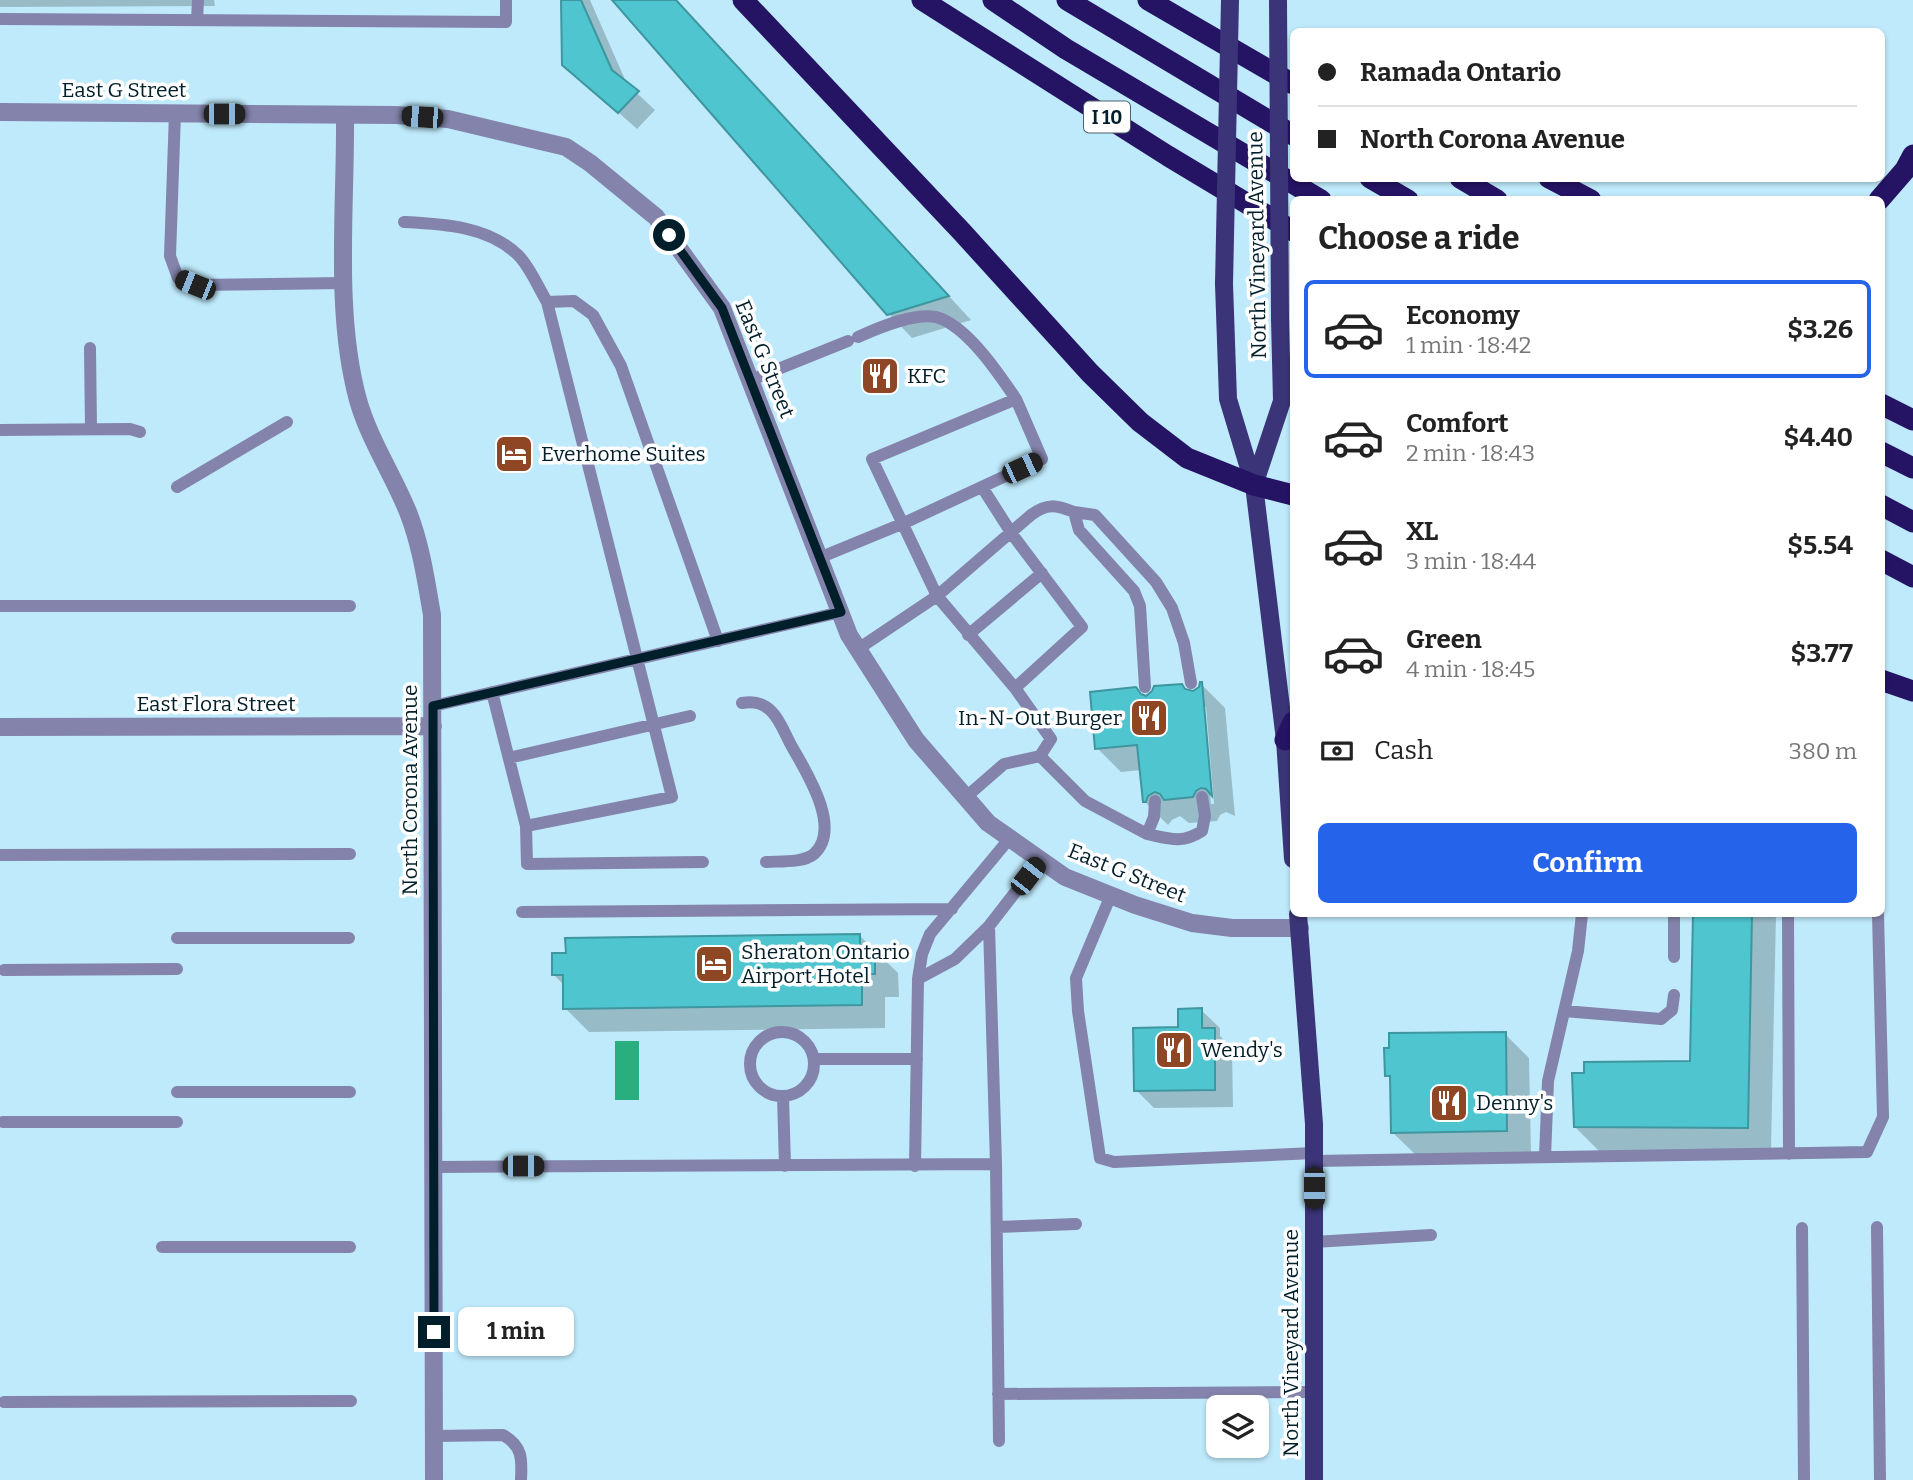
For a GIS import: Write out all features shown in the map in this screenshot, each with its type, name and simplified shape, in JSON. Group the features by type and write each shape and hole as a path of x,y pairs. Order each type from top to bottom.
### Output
{"highway":[{"path":"743,0 962,232 1090,373 1140,422 1187,458 1254,485 1290,494"},
{"name":"I 10","path":"922,0 1168,156 1290,229"},
{"path":"992,0 1066,49 1290,182"},
{"path":"1067,0 1290,133"},
{"path":"1147,0 1290,82"},
{"path":"1190,26 1290,68"},
{"path":"1882,196 1905,170 1913,155"},
{"path":"1291,182 1314,196"},
{"path":"1377,182 1401,196"},
{"path":"1467,182 1490,196"},
{"path":"1557,182 1583,196"},
{"path":"1885,406 1913,420"},
{"path":"1885,454 1913,468"},
{"path":"1885,507 1913,522"},
{"path":"1885,562 1913,577"},
{"path":"1885,681 1913,691"}],"main road":[{"name":"North Vineyard Avenue","path":"1230,0 1224,284 1228,399 1254,485 1290,727"},
{"name":"North Vineyard Avenue","path":"1254,485 1282,401 1278,0"},
{"name":"North Vineyard Avenue","path":"1299,921 1314,1157 1314,1480"}],"street":[{"name":"East G Street","path":"0,112 345,115 447,119 566,147 590,163 656,217 722,308 849,635 916,740 988,823 1065,877 1192,923 1232,928 1299,921"},
{"name":"North Corona Avenue","path":"345,115 345,283 349,354 359,402 408,513 423,563 432,615 433,1480"},
{"name":"East Flora Street","path":"0,727 433,726"}],"lane":[{"path":"197,20 198,0"},
{"path":"0,19 506,22 506,0"},
{"path":"175,113 170,256 178,278 195,285 345,283"},
{"path":"404,222 450,224 495,239 519,256 547,302 672,797 526,826"},
{"path":"547,302 574,300 593,316 621,366 718,640"},
{"path":"751,380 912,317 941,318 967,338 995,369 1016,399 1042,459 904,523 819,558"},
{"path":"90,348 91,429"},
{"path":"966,797 1004,764 1040,756 1051,739 1015,688 937,596 872,459 1016,399"},
{"path":"177,487 287,422"},
{"path":"0,430 130,429 140,432"},
{"path":"982,487 1012,534 1082,627 1015,688"},
{"path":"858,649 937,596 1041,508 1052,504 1074,512 1095,515 1156,582 1172,608 1184,643 1191,683"},
{"path":"1074,512 1079,530 1134,591 1140,606 1145,687"},
{"path":"968,635 1042,573"},
{"path":"0,606 350,606"},
{"path":"433,706 841,612"},
{"path":"492,692 526,826 527,864 703,862"},
{"path":"742,703 755,702 773,712 817,792 823,824 822,843 812,855 799,860 766,862"},
{"path":"509,758 690,716"},
{"path":"1040,756 1085,801 1147,834 1174,840 1189,840 1202,831 1205,816 1202,797"},
{"path":"1147,834 1154,817 1155,801"},
{"path":"915,1166 918,979 922,954 930,934 1010,838"},
{"path":"0,855 349,854"},
{"path":"918,979 955,959 989,926 1041,859"},
{"path":"1111,895 1076,978 1078,1011 1100,1158 1114,1162 1314,1157 1867,1152 1883,1117 1878,917"},
{"path":"522,912 952,909"},
{"path":"1545,1157 1548,1081 1578,951 1582,917"},
{"path":"1674,917 1674,957"},
{"path":"1788,917 1788,1154"},
{"path":"989,926 996,1164 999,1441"},
{"path":"177,937 349,937"},
{"path":"4,970 177,969"},
{"path":"1564,1011 1661,1019 1672,1010 1674,995"},
{"path":"776,1032 796,1035 804,1040 814,1059 814,1070 803,1089 783,1096 762,1090 751,1072 752,1051 758,1042 776,1032"},
{"path":"814,1059 917,1059"},
{"path":"177,1092 350,1092"},
{"path":"783,1096 785,1166"},
{"path":"3,1122 177,1122"},
{"path":"434,1167 996,1164"},
{"path":"997,1227 1076,1224"},
{"path":"1877,1227 1880,1480"},
{"path":"1802,1228 1804,1480"},
{"path":"1314,1242 1431,1234"},
{"path":"162,1247 350,1247"},
{"path":"999,1394 1314,1392"},
{"path":"4,1402 351,1401"},
{"path":"434,1436 503,1435 513,1440 522,1457 521,1480"}],"shaded area":[{"path":"615,1041 639,1041 639,1100 615,1100"}],"building":[{"path":"561,0 581,0 612,70 639,91 618,113 562,65"},
{"path":"612,0 676,0 949,296 887,315"},
{"name":"In-N-Out Burger","path":"1200,682 1212,796 1206,789 1201,788 1193,797 1164,800 1155,792 1143,802 1137,745 1095,749 1090,692 1136,687 1146,696 1154,686 1182,684 1185,689 1193,691 1199,687"},
{"path":"1693,917 1752,917 1748,1128 1574,1127 1572,1073 1584,1073 1584,1062 1690,1061"},
{"name":"Sheraton Ontario Airport Hotel","path":"860,934 860,947 875,947 875,974 862,974 862,1005 563,1009 563,975 552,975 552,953 566,953 565,938"},
{"name":"Wendy's","path":"1202,1008 1202,1028 1215,1028 1215,1090 1134,1091 1133,1028 1178,1027 1178,1009"},
{"name":"Denny's","path":"1506,1032 1507,1131 1391,1133 1390,1076 1385,1076 1384,1048 1389,1048 1389,1033"}],"place":[{"name":"KFC","path":"880,376"},
{"name":"Everhome Suites","path":"514,454"},
{"name":"In-N-Out Burger","path":"1149,718"},
{"name":"Sheraton Ontario Airport Hotel","path":"714,964"},
{"name":"Wendy's","path":"1174,1050"},
{"name":"Denny's","path":"1449,1103"}],"route":[{"path":"434,1332 433,706 841,612 722,308 669,235"}]}
